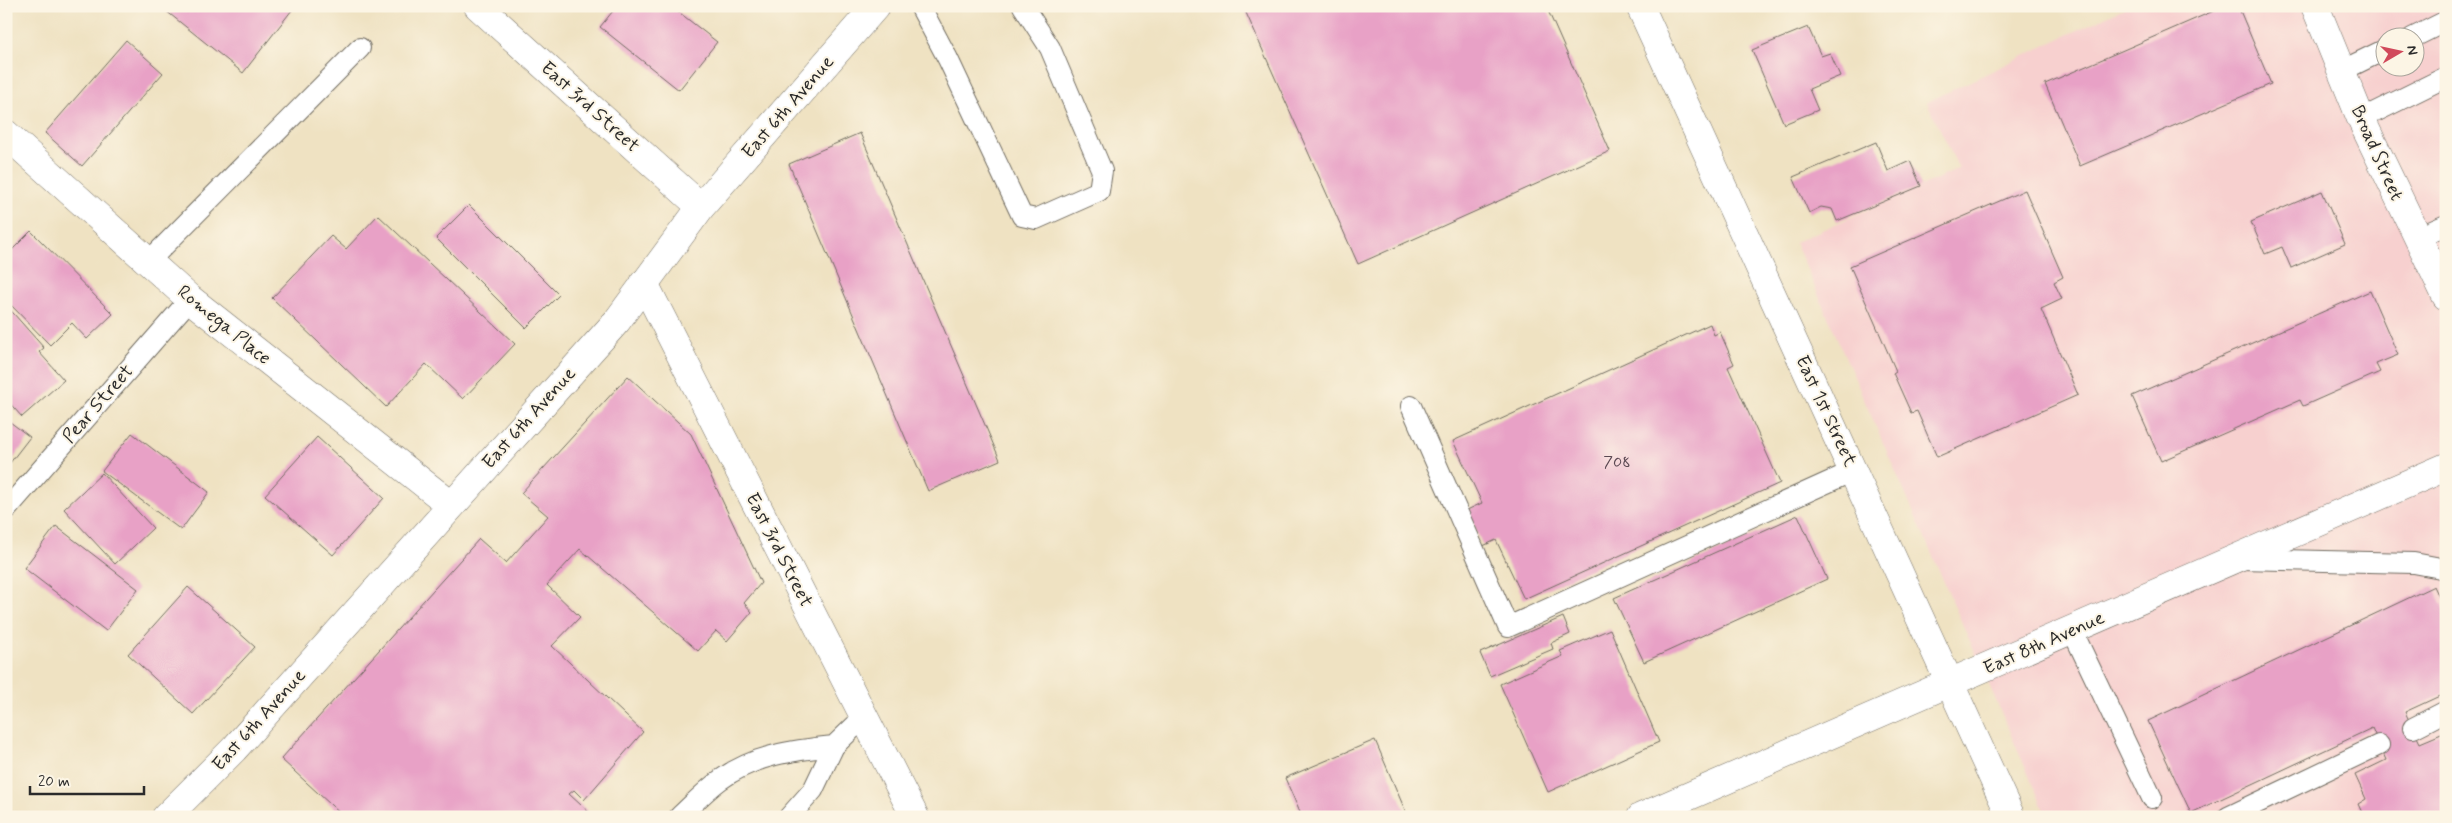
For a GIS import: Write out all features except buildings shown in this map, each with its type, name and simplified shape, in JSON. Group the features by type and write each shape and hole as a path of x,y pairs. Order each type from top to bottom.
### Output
{"street":[{"name":"East 3rd Street","path":"478,6 701,207"},
{"name":"East 6th Avenue","path":"166,817 234,749 617,320 701,207 876,6"},
{"name":"East 1st Street","path":"1640,6 1951,683 2007,815"},
{"name":"Broad Street","path":"2315,6 2360,119 2416,238 2446,296"},
{"name":"Romega Place","path":"6,134 190,299 450,505"},
{"name":"East 3rd Street","path":"644,283 915,817"},
{"name":"East 8th Avenue","path":"1641,817 2446,467"}],"lane":[{"path":"920,6 948,59 1022,216 1036,219 1099,191 1102,171 1050,48 1023,6"},
{"path":"2424,32 2446,22"},
{"path":"149,261 360,48"},
{"path":"2341,71 2374,55"},
{"path":"2360,119 2446,77"},
{"path":"2416,238 2446,225"},
{"name":"Pear Street","path":"6,510 190,299"},
{"path":"1411,406 1508,627 1854,471"},
{"path":"2236,559 2414,564 2446,570"},
{"path":"2072,630 2152,798"},
{"path":"2413,728 2446,711"},
{"path":"789,817 813,790 834,746 865,716"},
{"path":"679,817 720,780 752,762 787,751 834,746"},
{"path":"2228,817 2380,746"}],"shaded area":[{"path":"2128,6 2446,6 2446,817 2047,817 1795,242 1959,169 1927,102"}]}
